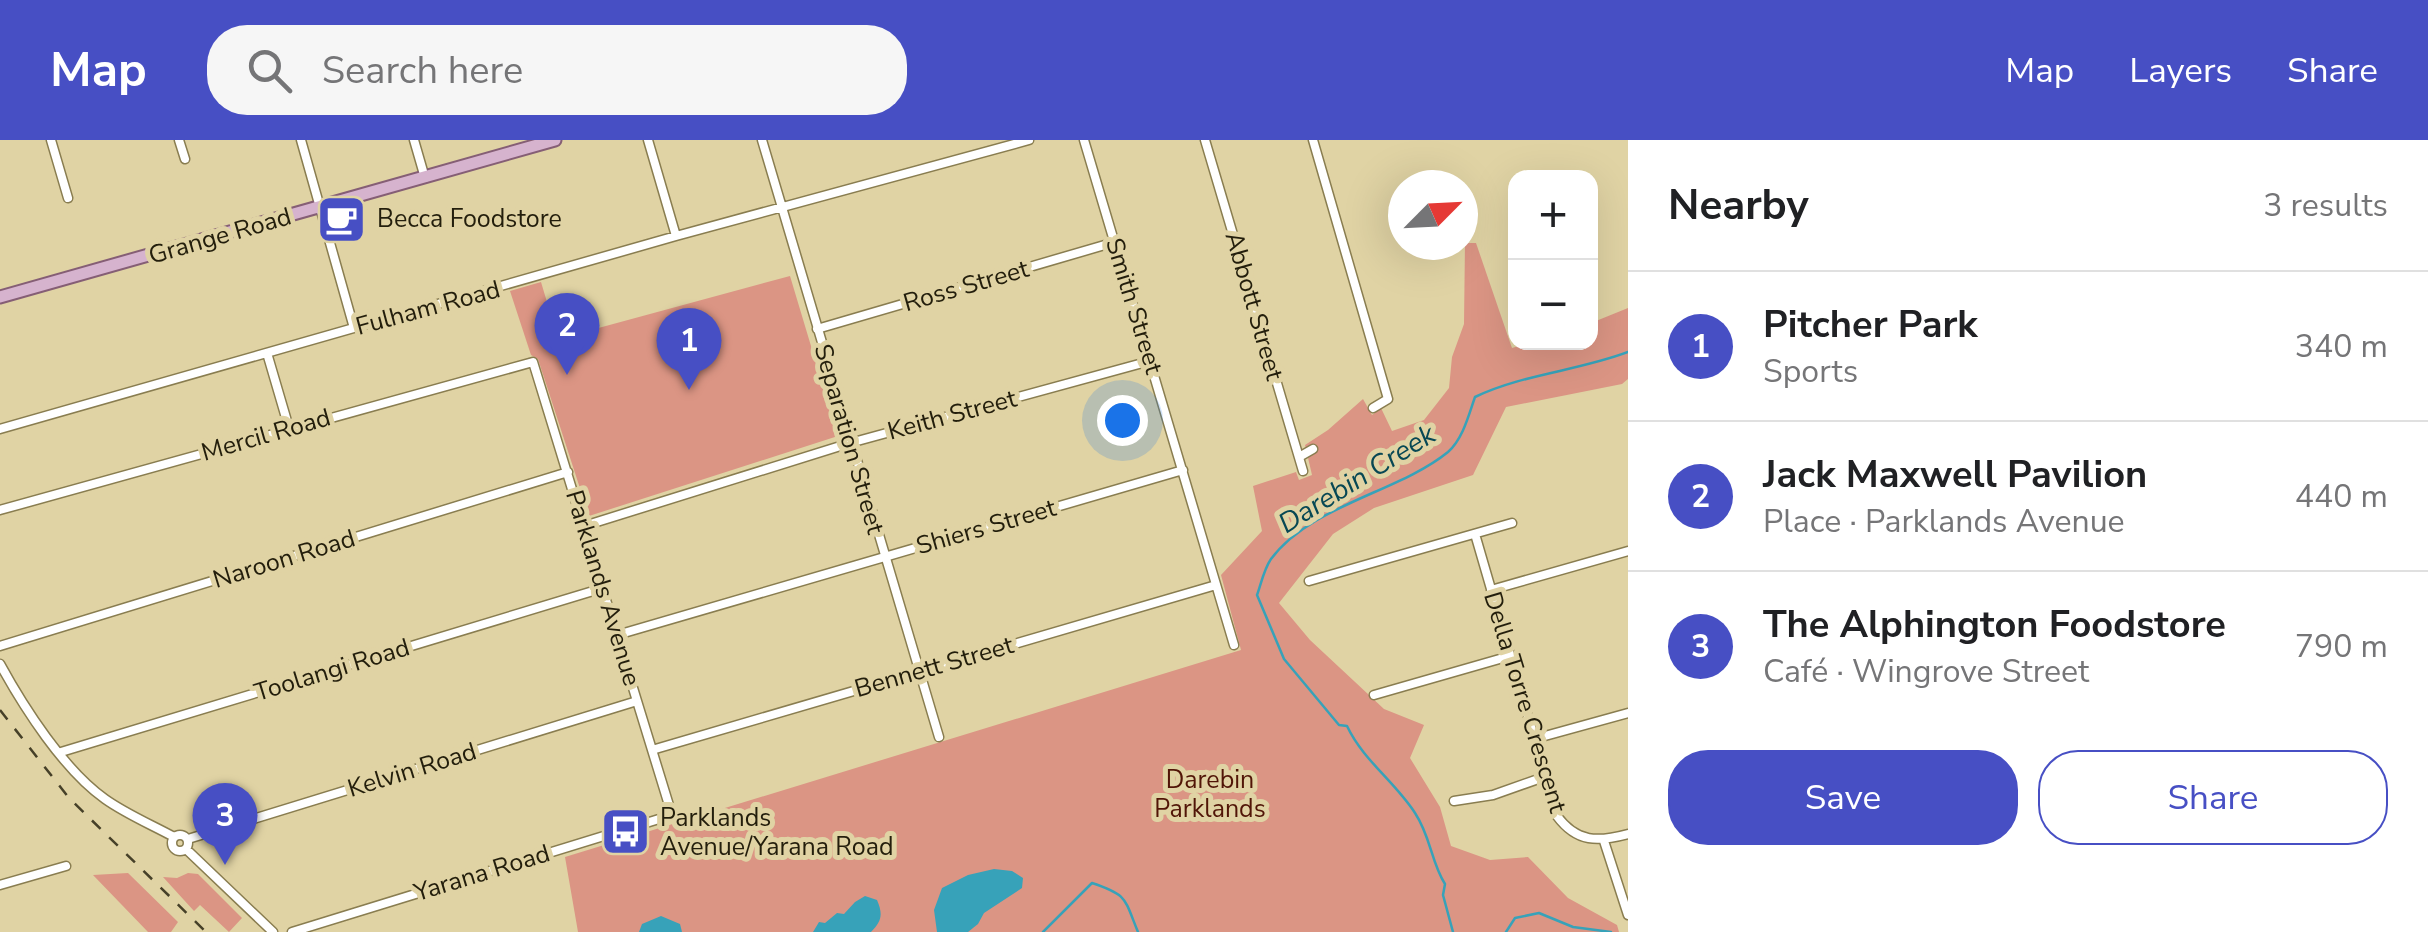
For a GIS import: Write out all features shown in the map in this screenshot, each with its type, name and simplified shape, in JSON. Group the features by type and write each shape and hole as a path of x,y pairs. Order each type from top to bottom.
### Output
{"main road":[{"name":"Grange Road","path":"0,297 555,140"}],"street":[{"path":"51,140 68,198"},
{"path":"179,140 185,159"},
{"path":"301,140 354,328"},
{"path":"414,140 425,178"},
{"path":"648,140 676,236"},
{"name":"Separation Street","path":"762,140 940,737"},
{"name":"Fulham Road","path":"0,429 676,236 1029,140"},
{"name":"Smith Street","path":"1084,140 1234,646"},
{"name":"Abbott Street","path":"1205,140 1303,471"},
{"path":"1312,140 1388,399 1373,408"},
{"name":"Ross Street","path":"817,329 1114,242"},
{"path":"268,353 289,428"},
{"name":"Keith Street","path":"584,526 850,443 1150,360"},
{"name":"Mercil Road","path":"0,510 533,362"},
{"name":"Parklands Avenue","path":"533,362 672,815"},
{"path":"1298,457 1313,449"},
{"name":"Shiers Street","path":"617,635 1183,470"},
{"name":"Naroon Road","path":"0,646 568,472"},
{"path":"1309,581 1512,523"},
{"name":"Della Torre Crescent","path":"1475,534 1557,816 1580,837 1604,841"},
{"path":"1491,590 1628,551"},
{"name":"Bennett Street","path":"652,750 1216,585"},
{"name":"Toolangi Road","path":"61,752 603,588"},
{"path":"1374,695 1510,656"},
{"path":"0,664 61,752 106,800 174,837 182,835 273,932"},
{"name":"Kelvin Road","path":"187,844 637,701"},
{"path":"1534,740 1628,713"},
{"path":"1454,801 1493,795 1544,777"},
{"name":"Yarana Road","path":"292,932 672,815"},
{"path":"1628,834 1604,841 1628,914"},
{"path":"174,837 174,849 187,844"},
{"path":"0,885 66,866"}],"green space":[{"name":"Darebin Parklands","path":"1478,249 1508,336 1508,350 1598,350 1598,320 1628,308 1628,379 1622,384 1506,407 1473,475 1374,508 1333,534 1279,603 1310,640 1384,709 1424,725 1410,758 1440,807 1451,846 1490,860 1528,857 1568,898 1617,925 1619,932 578,932 565,857 1241,650 1221,575 1262,531 1253,486 1296,472 1299,480 1312,475 1305,445 1363,399 1372,415 1381,408 1392,431 1424,420 1449,388 1452,357 1464,324 1465,260 1478,260"},
{"path":"790,276 838,436 589,516 538,359 531,355 510,291 541,282 558,339"},
{"path":"128,873 178,922 171,932 148,932 93,875"},
{"path":"198,874 242,918 229,932 200,905 194,911 163,877 177,878"}],"water":[{"path":"994,869 1012,871 1023,878 1022,888 984,913 968,932 937,932 934,910 942,888 968,875"},
{"path":"865,896 877,900 880,909 879,921 871,932 813,932 819,922 825,923 837,913 844,914"},
{"path":"661,916 680,924 682,932 639,932 642,924"}],"waterway":[{"name":"Darebin Creek","path":"1453,932 1443,895 1445,884 1420,822 1347,726 1339,725 1284,659 1257,595 1271,559 1309,525 1428,466 1448,452 1462,433 1475,397 1628,352"},
{"name":"Darebin Creek","path":"1043,932 1092,883 1123,899 1138,932"},
{"path":"1506,932 1515,918 1539,913 1573,927 1611,932"}],"railway":[{"path":"0,710 69,798 206,932"}],"place":[{"name":"Becca Foodstore","path":"342,219"},
{"name":"Jack Maxwell Pavilion","path":"567,375"},
{"name":"Pitcher Park","path":"689,390"},
{"name":"Parklands Avenue/Yarana Road","path":"625,832"},
{"name":"The Alphington Foodstore","path":"225,865"}]}
